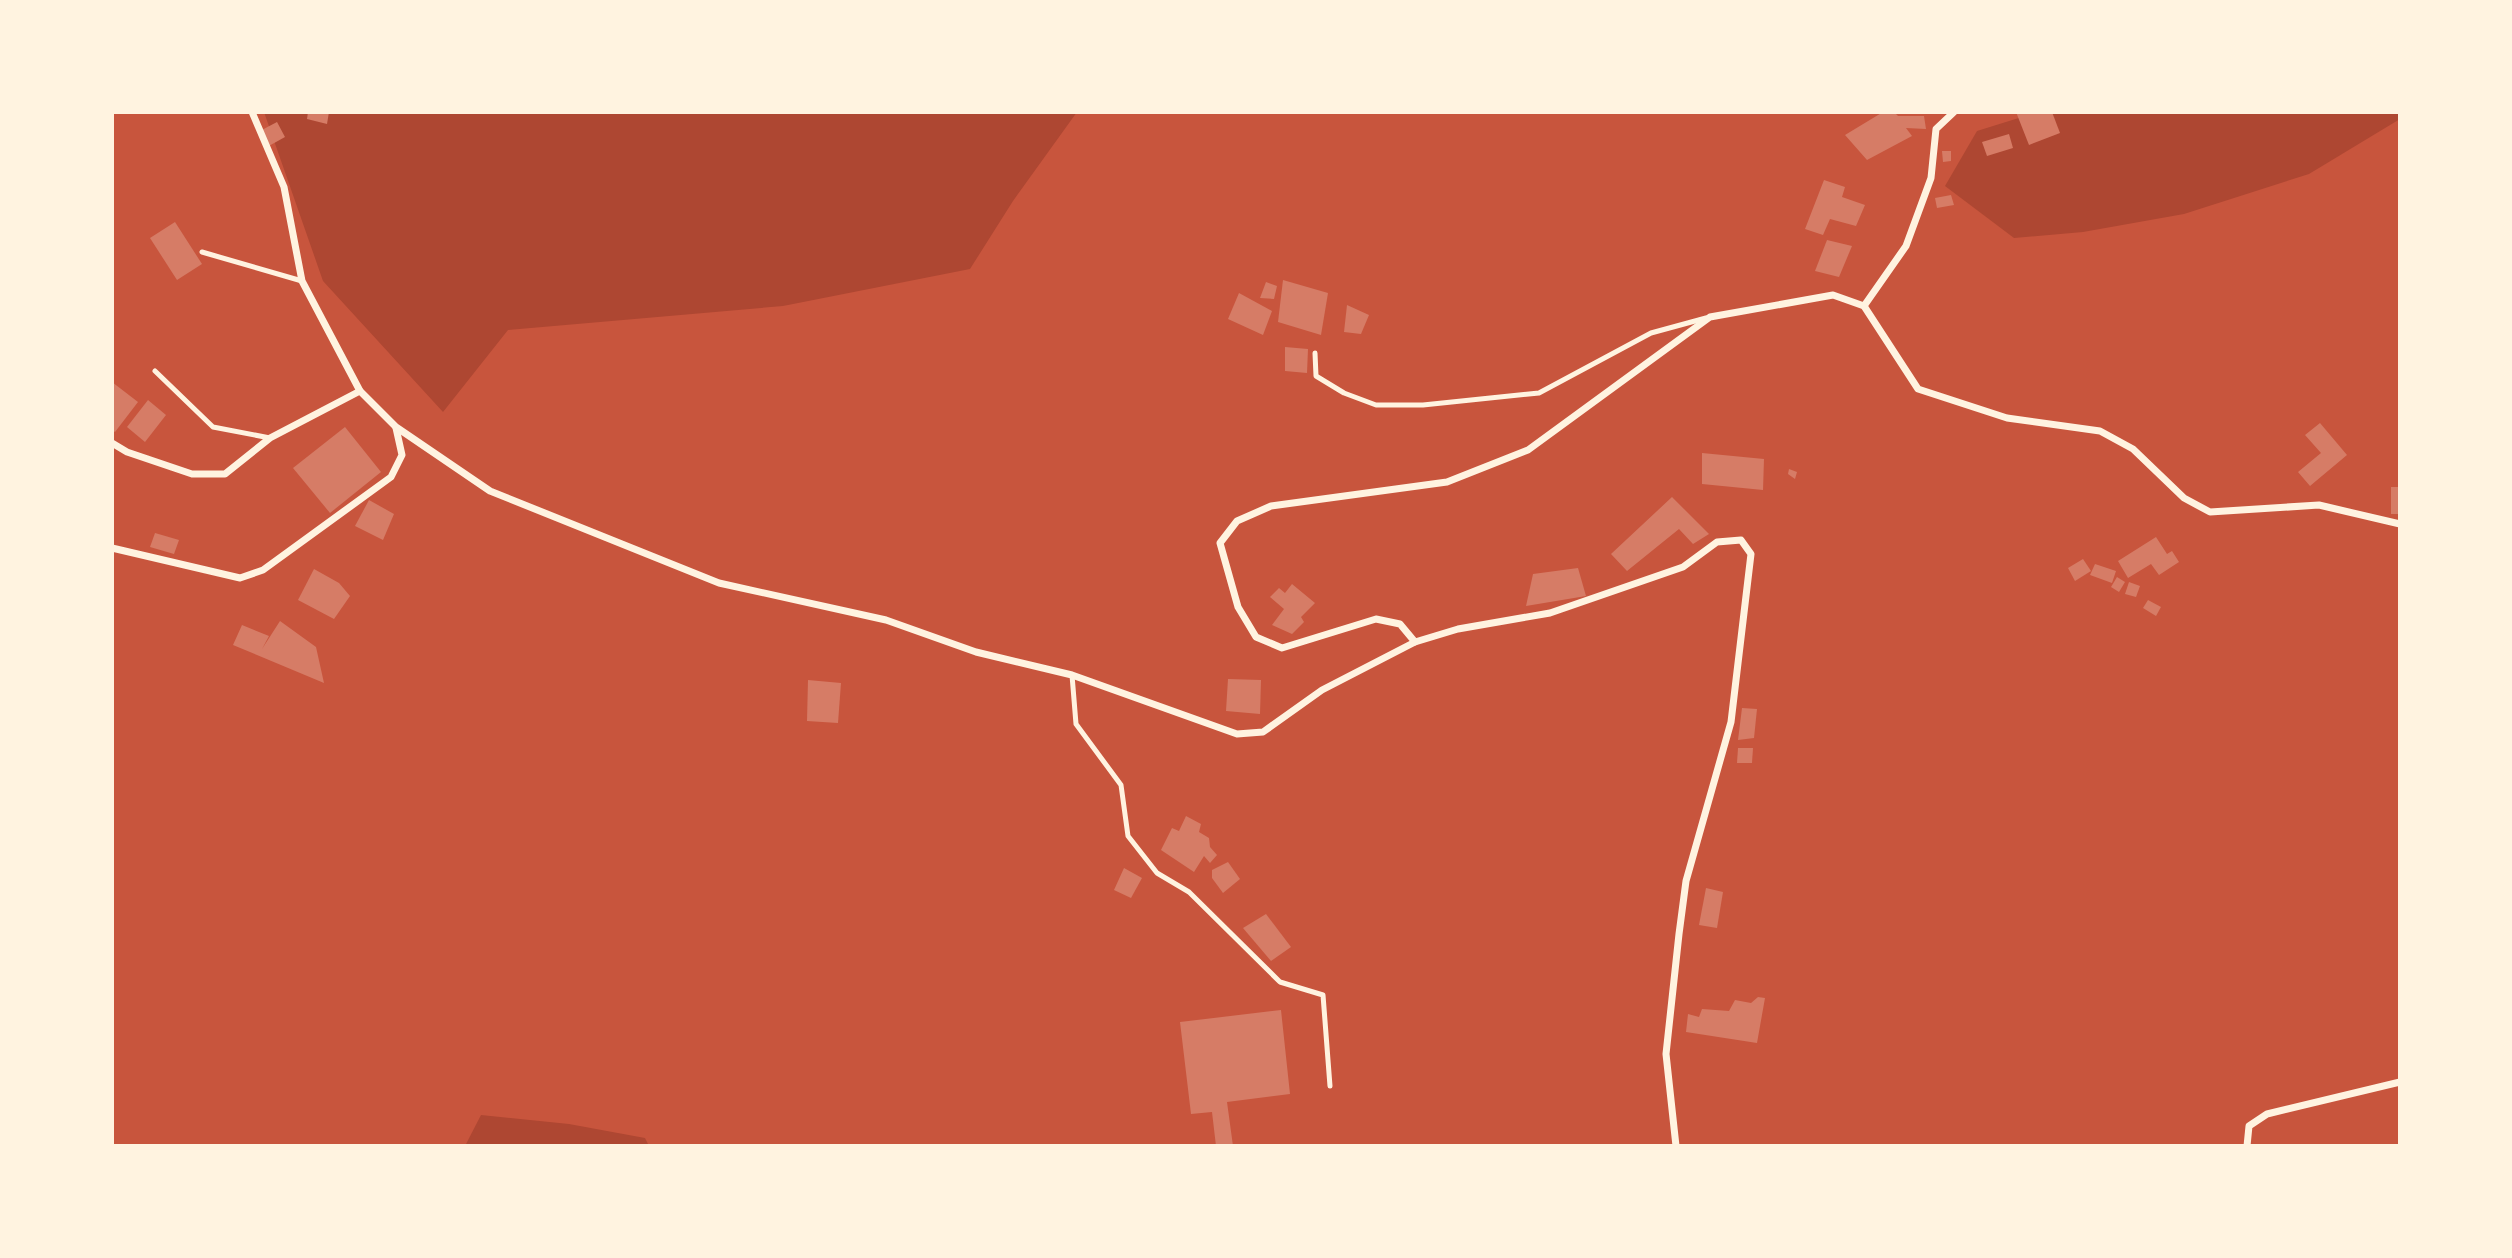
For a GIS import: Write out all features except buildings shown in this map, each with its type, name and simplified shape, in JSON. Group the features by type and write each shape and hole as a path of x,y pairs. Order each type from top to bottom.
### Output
{"street":[{"path":"252,112 284,187 302,281 360,391 396,427 490,491 719,583 886,620 976,652 1072,675 1212,727 1237,734 1263,732 1322,690 1415,642 1458,629 1550,613 1683,568 1717,542 1741,540 1751,554 1731,722 1686,881 1666,1054 1676,1146"},
{"path":"1864,306 1906,246 1931,178 1937,129 1954,112"},
{"path":"1415,642 1400,624 1376,619 1282,648 1256,638 1238,607 1220,542 1237,520 1271,506 1447,481 1528,450 1710,317 1833,295 1864,306 1918,389 2007,418 2100,431 2133,449 2184,498 2210,512 2319,505 2400,524"},
{"path":"112,443 127,452 192,474 225,474 270,438 360,391"},
{"path":"112,548 240,578 262,570 391,477 402,455 396,427"},
{"path":"2247,1146 2249,1126 2267,1114 2400,1082"}],"lane":[{"path":"202,252 302,281"},
{"path":"1315,353 1316,376 1344,393 1376,405 1423,405 1539,393 1651,333 1710,317"},
{"path":"155,371 213,427 270,438"},
{"path":"1072,675 1076,724 1121,785 1128,836 1157,873 1189,892 1280,982 1323,996 1330,1086"}],"shaded area":[{"path":"264,112 1077,112 1013,201 970,269 783,306 508,330 443,412 323,281"},
{"path":"2038,112 2400,112 2400,119 2309,174 2184,214 2083,232 2014,238 1945,186 1977,131"},
{"path":"481,1115 569,1124 645,1138 649,1146 465,1146"}]}
